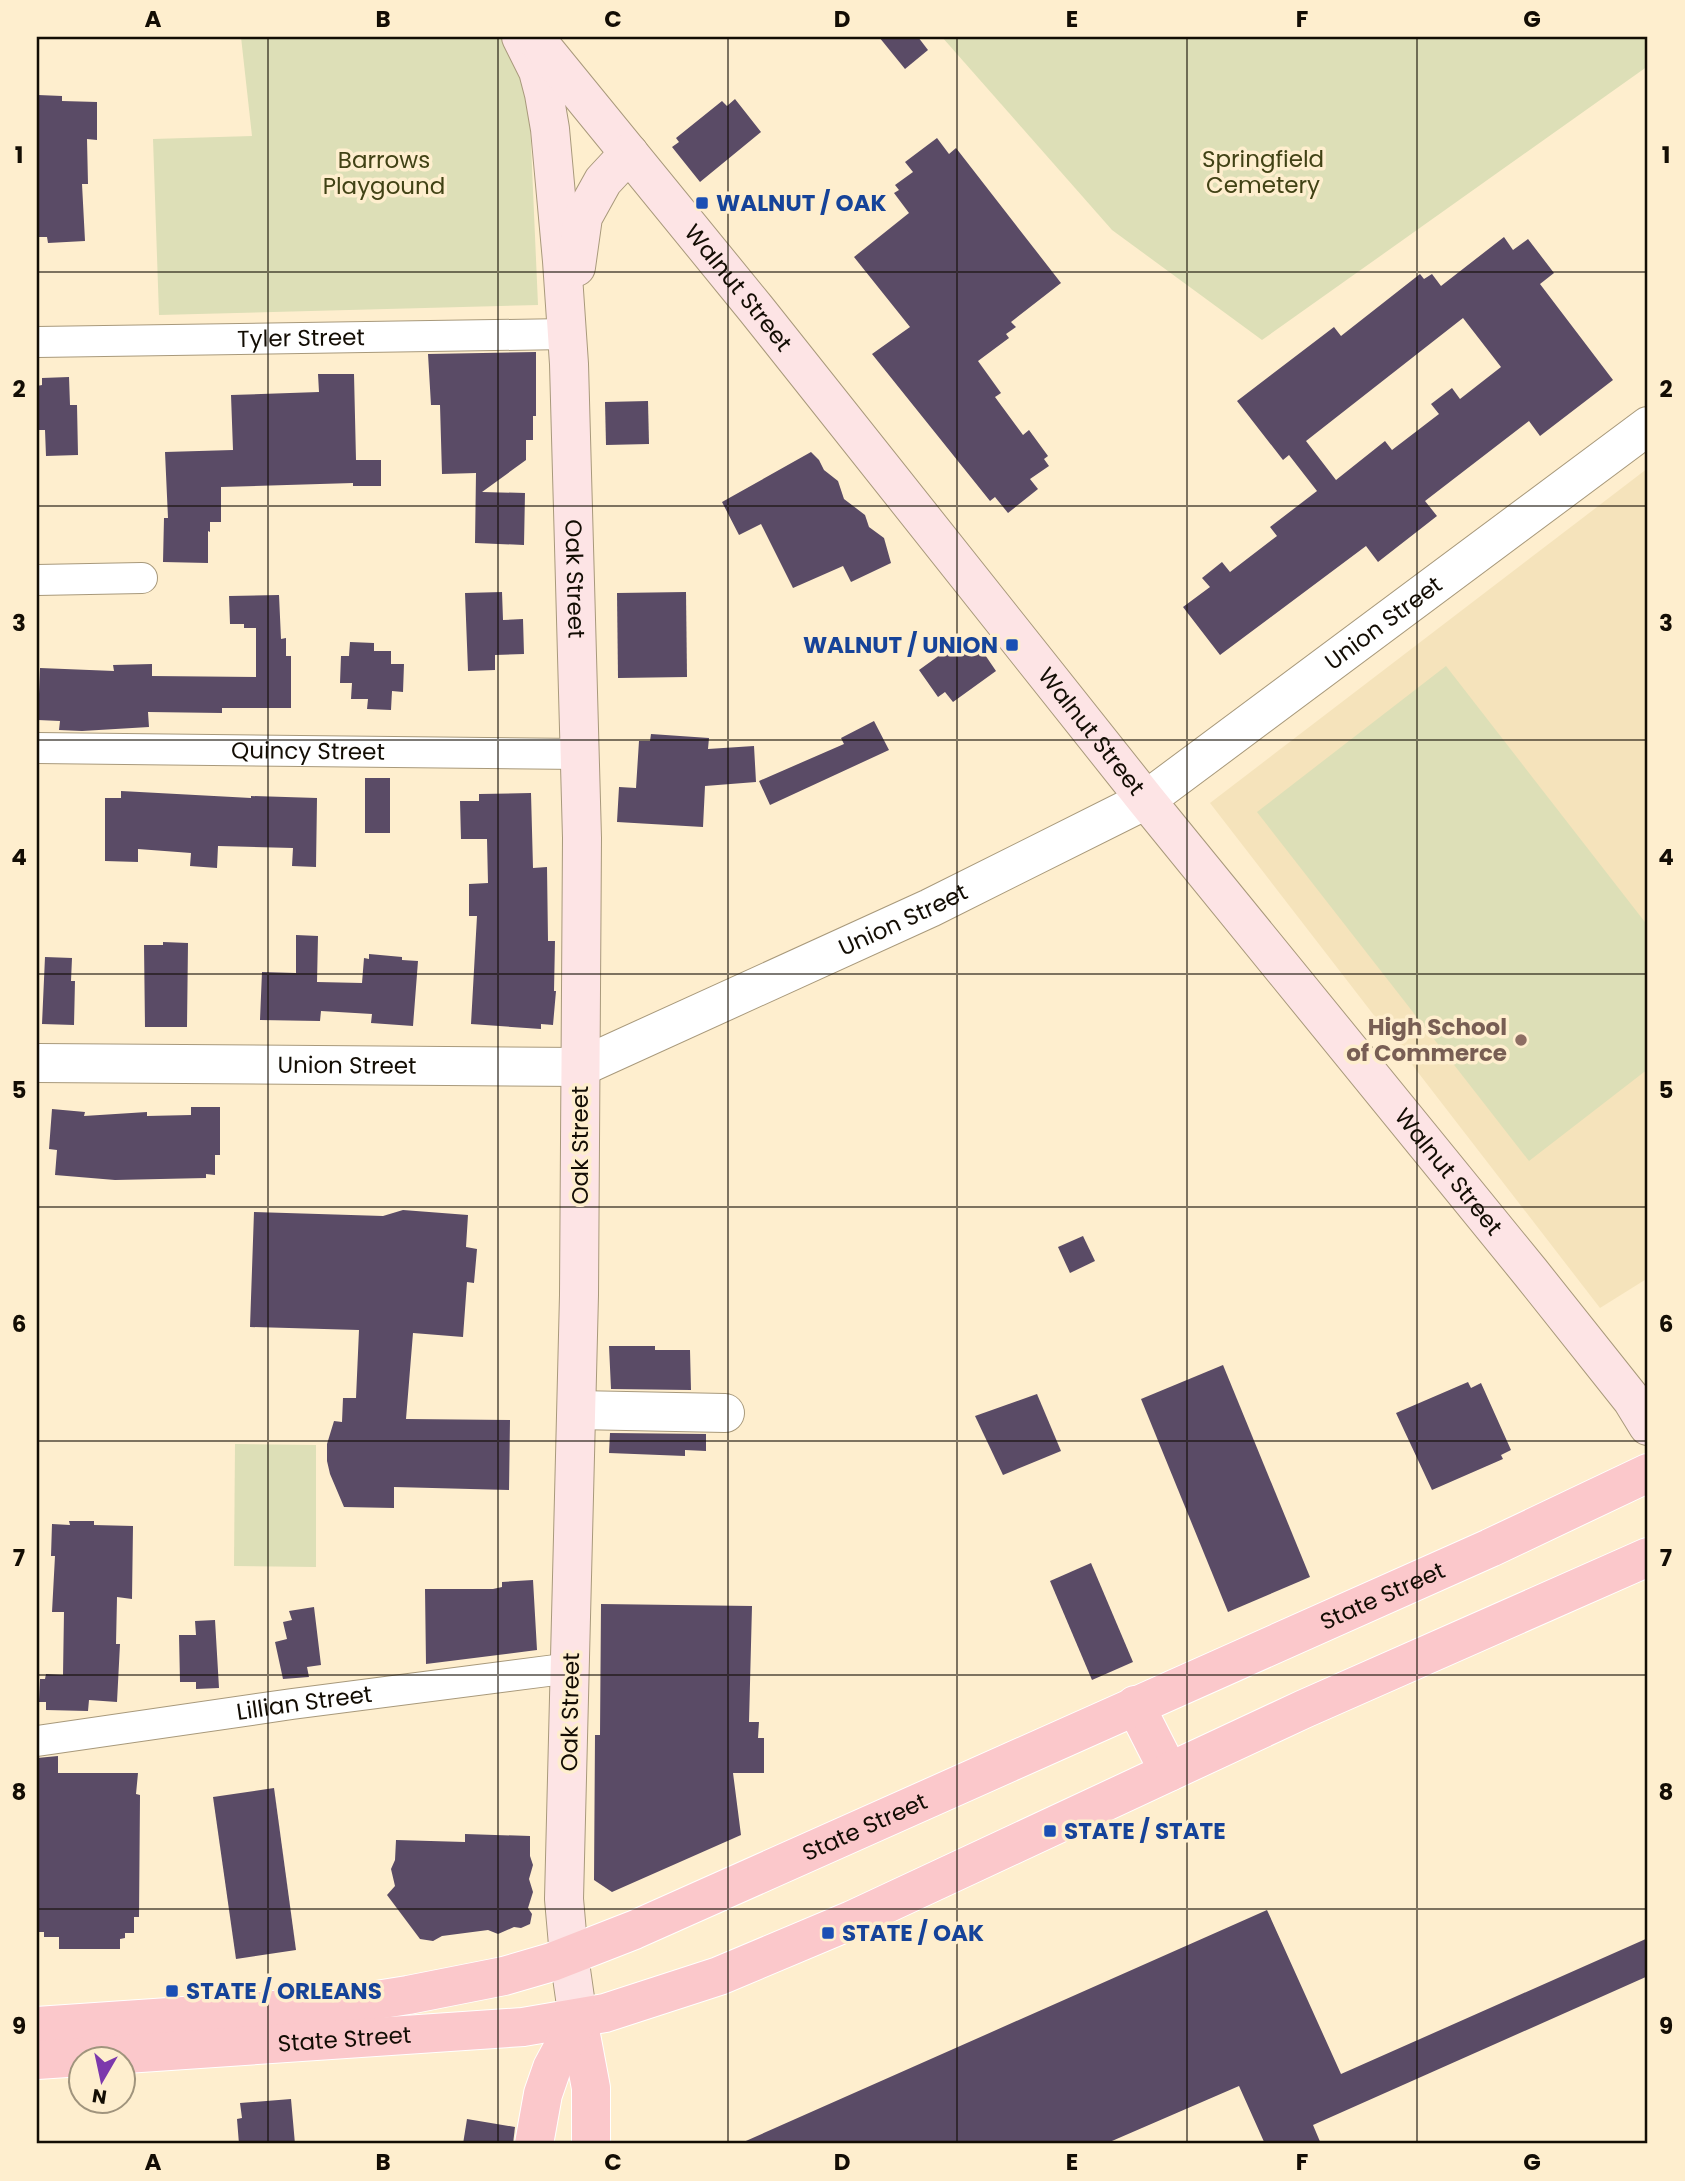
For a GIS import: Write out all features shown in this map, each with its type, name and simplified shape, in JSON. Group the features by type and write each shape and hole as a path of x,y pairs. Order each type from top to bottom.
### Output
{"main road":[{"name":"Oak Street","path":"521,37 538,71 548,117 566,334 580,754 581,1067 577,1410 564,1899 578,2019"},
{"name":"Walnut Street","path":"534,37 764,319 1146,800 1531,1273 1632,1400 1648,1426"},
{"name":"Oak Street","path":"566,334 583,217 603,181 629,153"},
{"name":"State Street","path":"37,2026 345,2005 408,1996 504,1976 569,1955 634,1930 1490,1548 1648,1473"},
{"name":"State Street","path":"37,2060 490,2029 578,2019 624,2008 743,1966 852,1920 1304,1709 1648,1557"},
{"path":"1135,1705 1169,1772"},
{"path":"534,2144 543,2094 552,2068 578,2019"},
{"path":"578,2019 590,2088 591,2144"}],"street":[{"name":"Tyler Street","path":"37,342 566,334"},
{"name":"Union Street","path":"37,1063 581,1067 930,908 1146,800 1648,426"},
{"path":"37,580 142,578"},
{"name":"Quincy Street","path":"37,748 580,754"},
{"path":"577,1410 725,1413"},
{"name":"Lillian Street","path":"37,1741 292,1704 571,1668"}],"shaded area":[{"name":"High School of Commerce","path":"1648,468 1648,1278 1600,1308 1210,803"}],"green space":[{"name":"Barrows Playgound","path":"241,37 501,37 511,49 529,98 538,305 159,315 153,139 252,136"},
{"name":"Springfield Cemetery","path":"942,37 1648,37 1648,66 1262,340 1112,230"},
{"path":"1446,666 1648,926 1648,1069 1529,1161 1257,812"},
{"path":"235,1444 316,1445 316,1567 234,1566"}],"building":[{"path":"879,37 918,37 928,50 905,69"},
{"path":"38,95 62,96 62,101 97,102 97,140 87,139 88,184 82,184 85,241 48,243 47,237 37,237"},
{"path":"735,99 761,132 700,182 672,147 679,142 676,138 722,101 727,106"},
{"path":"937,138 949,154 956,148 1061,283 1011,322 1016,327 1006,334 1009,338 978,361 1001,393 995,397 1023,435 1029,430 1048,456 1044,459 1049,466 1030,479 1038,489 1008,513 995,497 990,501 872,354 910,327 854,257 909,213 894,193 899,190 895,185 913,172 905,162"},
{"path":"1504,237 1513,250 1528,239 1554,273 1540,284 1613,380 1540,436 1529,421 1425,501 1437,516 1378,562 1366,546 1220,655 1183,607 1210,587 1202,578 1222,562 1230,572 1277,536 1270,527 1317,491 1289,455 1283,460 1237,401 1334,327 1341,336 1420,274 1424,279 1432,274 1441,286","holes":["1463,318 1501,367 1460,399 1452,388 1431,404 1439,414 1392,450 1385,441 1336,480 1306,441"]},
{"path":"536,352 536,416 533,416 533,440 526,440 526,460 482,492 525,493 524,545 475,543 476,473 442,474 440,405 431,405 428,354"},
{"path":"318,374 354,374 356,460 381,460 381,486 353,486 353,483 221,487 221,522 210,522 208,563 163,562 164,518 168,518 165,452 233,450 231,395 319,392"},
{"path":"69,377 70,405 77,405 78,455 46,456 45,430 37,430 37,386 42,385 42,378"},
{"path":"648,401 649,444 606,445 605,402"},
{"path":"811,452 824,470 838,481 844,499 865,515 869,527 884,538 891,563 851,582 843,566 793,588 761,524 739,535 722,502"},
{"path":"502,592 503,620 523,619 524,654 495,655 495,670 468,671 465,593"},
{"path":"686,592 687,677 618,678 617,593"},
{"path":"279,595 281,639 286,638 286,656 291,656 291,708 222,708 222,713 148,712 149,727 82,731 59,730 60,721 38,720 40,668 114,671 113,665 152,664 152,676 256,677 256,628 244,628 244,624 230,624 229,596"},
{"path":"962,639 971,652 979,646 996,671 953,702 945,692 938,697 919,670"},
{"path":"350,642 374,643 374,651 391,651 391,664 404,664 403,692 392,691 391,710 367,709 368,699 351,699 352,683 340,683 341,656 349,656"},
{"path":"874,721 889,750 770,805 759,781 844,744 841,738"},
{"path":"651,734 709,738 708,749 754,746 756,782 705,786 703,827 617,822 619,787 636,788 639,741 650,741"},
{"path":"365,778 390,778 390,833 365,833"},
{"path":"121,791 251,798 317,798 316,867 292,866 293,848 218,846 217,868 190,866 191,853 138,849 138,862 105,861 105,798 121,798"},
{"path":"531,793 533,868 547,867 548,941 555,941 556,991 553,1025 541,1024 541,1029 471,1024 477,916 469,916 469,884 488,883 487,839 461,839 460,801 479,801 479,794"},
{"path":"296,935 318,936 317,982 362,983 364,958 369,959 369,954 418,961 413,1026 371,1023 372,1014 321,1011 320,1021 260,1020 262,972 296,973"},
{"path":"163,942 188,943 187,1027 145,1027 144,945 163,945"},
{"path":"45,957 72,958 71,981 75,981 74,1025 42,1024"},
{"path":"191,1107 220,1107 220,1155 215,1155 215,1175 206,1174 206,1178 115,1180 55,1175 57,1150 49,1149 52,1109 85,1112 84,1116 147,1112 147,1116 191,1115"},
{"path":"403,1210 468,1215 466,1247 477,1249 474,1283 467,1282 463,1337 413,1333 406,1419 510,1420 509,1490 394,1487 394,1508 344,1507 330,1474 327,1444 334,1421 342,1422 343,1398 356,1398 359,1330 250,1327 254,1212 383,1216"},
{"path":"1083,1236 1095,1261 1070,1273 1058,1247"},
{"path":"609,1346 655,1346 655,1350 690,1350 691,1390 611,1389"},
{"path":"1223,1365 1310,1577 1228,1612 1141,1399"},
{"path":"1468,1382 1471,1388 1481,1383 1511,1450 1501,1455 1503,1459 1432,1490 1396,1413"},
{"path":"1037,1394 1061,1451 1003,1475 975,1416"},
{"path":"610,1433 706,1434 706,1451 685,1450 685,1456 609,1453"},
{"path":"69,1521 133,1526 132,1599 117,1597 116,1644 120,1644 117,1702 89,1700 88,1711 46,1710 46,1702 39,1702 40,1679 45,1679 46,1674 63,1675 64,1612 52,1612 55,1556 51,1556 52,1524 70,1525"},
{"path":"1091,1563 1133,1662 1092,1680 1050,1581"},
{"path":"533,1580 537,1650 426,1664 425,1589 493,1589 502,1587 502,1582"},
{"path":"601,1604 752,1606 749,1722 759,1722 758,1738 764,1738 764,1773 733,1773 741,1835 612,1892 594,1880 595,1735 600,1735"},
{"path":"314,1607 321,1665 307,1667 309,1677 283,1679 275,1642 287,1639 283,1622 292,1620 289,1611"},
{"path":"215,1620 219,1688 196,1689 196,1682 180,1682 179,1635 196,1635 195,1621"},
{"path":"58,1756 58,1773 138,1773 136,1794 140,1795 139,1917 134,1917 134,1933 125,1933 125,1938 120,1939 120,1949 59,1949 59,1937 44,1937 44,1932 37,1932 37,1758"},
{"path":"274,1788 296,1950 236,1959 213,1797"},
{"path":"465,1834 530,1836 533,1865 529,1879 533,1892 528,1908 532,1914 530,1924 498,1934 488,1930 442,1936 433,1941 420,1939 387,1895 395,1886 391,1869 395,1860 396,1840 465,1842"},
{"path":"1267,1910 1341,2074 1648,1938 1648,1976 1313,2125 1321,2144 1265,2144 1239,2086 1105,2144 739,2144"},
{"path":"291,2099 295,2144 239,2144 237,2119 242,2118 240,2103"},
{"path":"467,2119 515,2127 513,2144 463,2144"}],"place":[{"name":"WALNUT / OAK","path":"702,203"},
{"name":"WALNUT / UNION","path":"1012,645"},
{"name":"High School of Commerce","path":"1521,1040"},
{"name":"STATE / STATE","path":"1050,1831"},
{"name":"STATE / OAK","path":"828,1933"},
{"name":"STATE / ORLEANS","path":"172,1991"}]}
